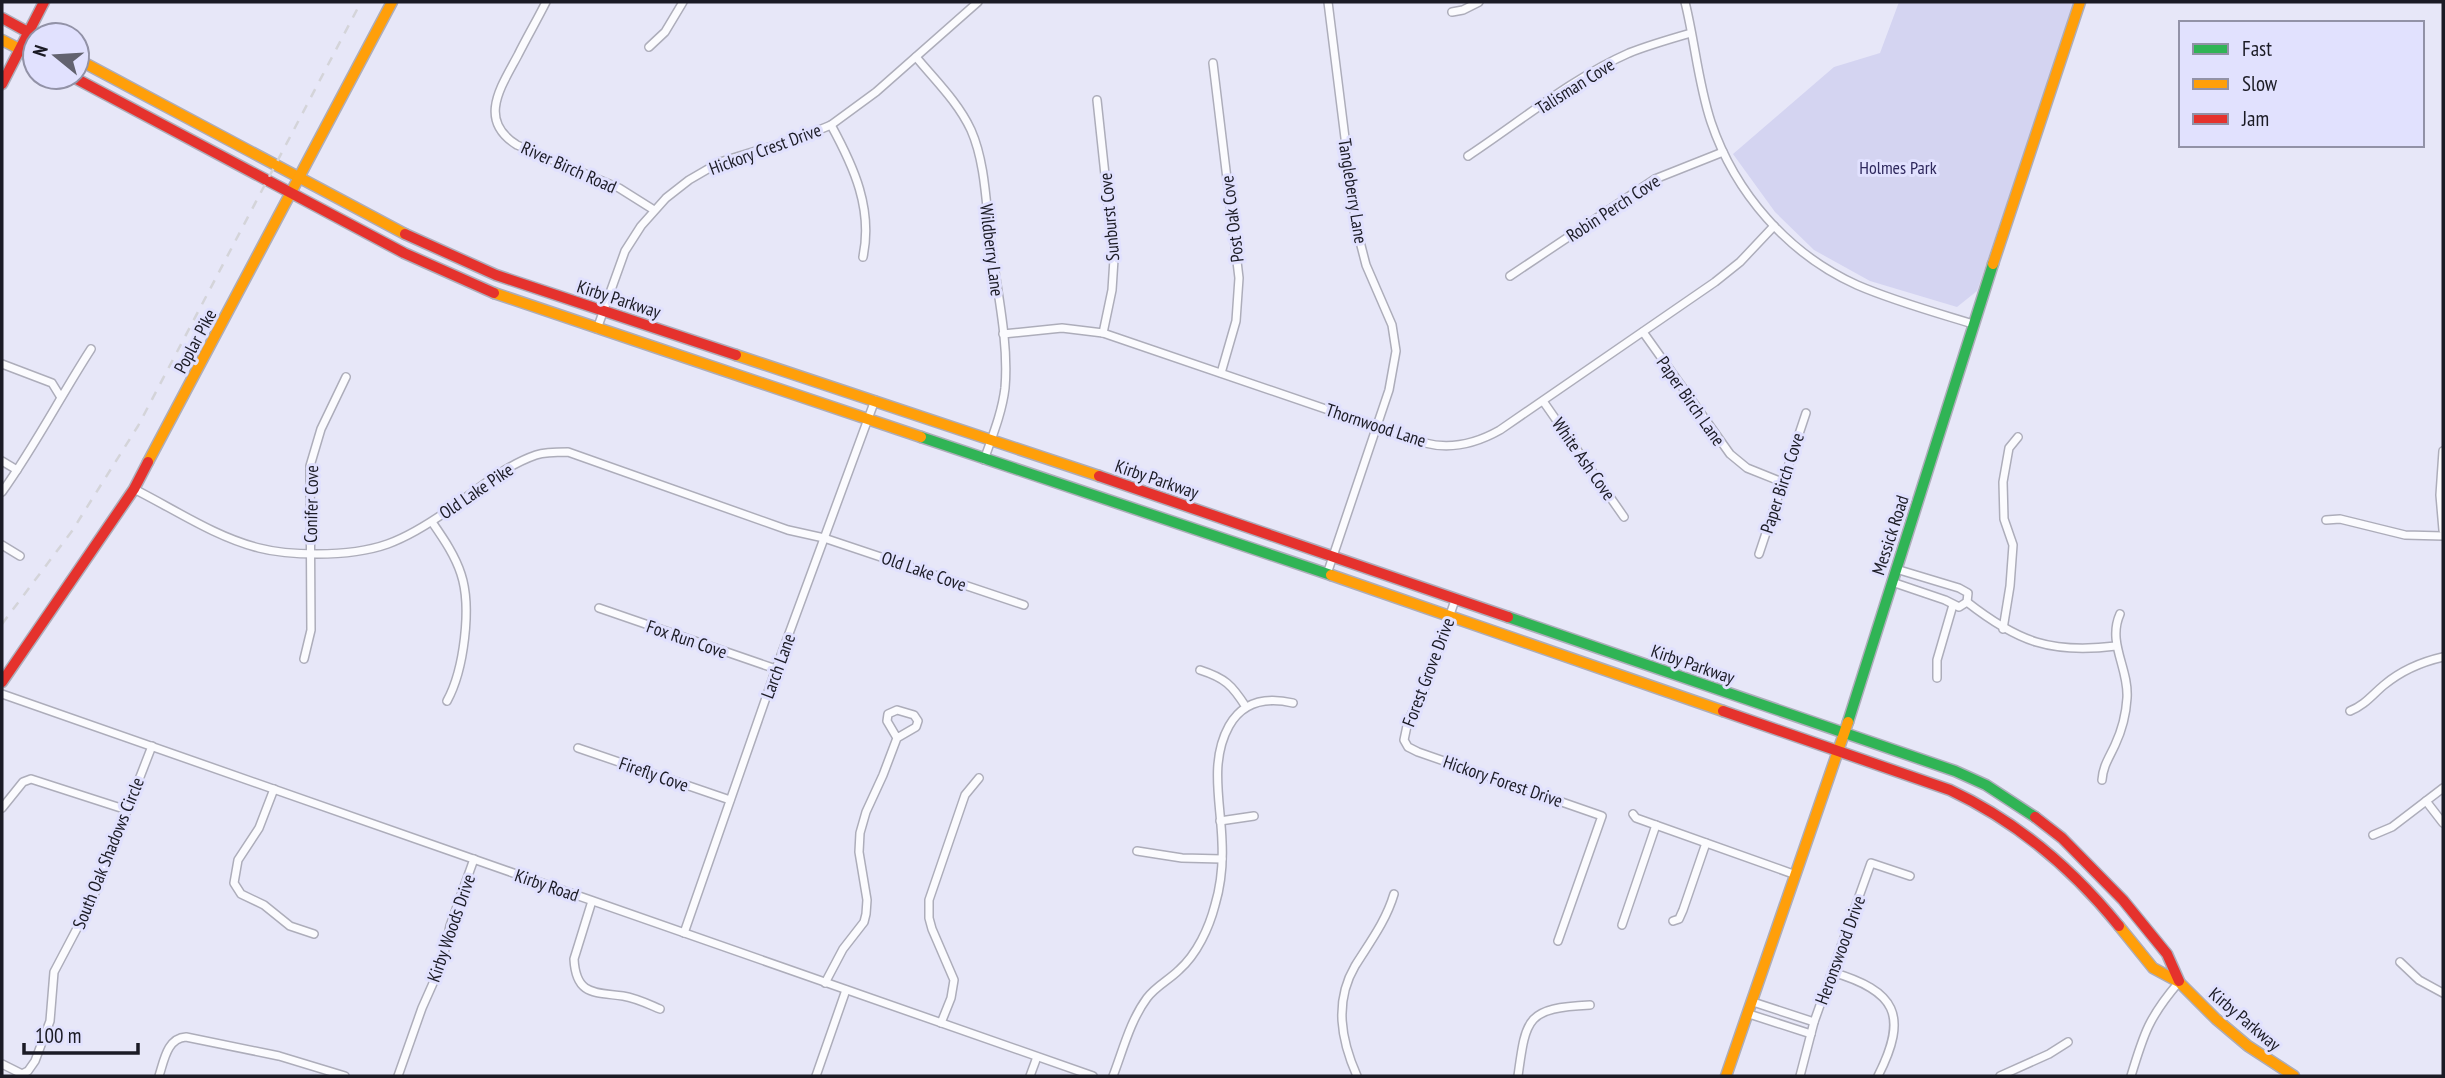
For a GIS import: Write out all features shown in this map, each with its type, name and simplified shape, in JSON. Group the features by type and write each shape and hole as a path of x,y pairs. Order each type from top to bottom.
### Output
{"main road":[{"path":"37,21 44,2"},
{"name":"Poplar Pike","path":"2,682 134,489 391,2"},
{"name":"Messick Road","path":"1726,1076 1838,751 1973,324 2080,2"},
{"path":"2,18 21,28"},
{"path":"2,40 20,50 2,84"},
{"name":"Kirby Parkway","path":"91,66 386,224 462,261 1333,556 1955,771 1986,785 2027,811 2062,838 2123,900 2167,954 2179,982"},
{"name":"Kirby Parkway","path":"91,86 454,278 867,421 1326,574 1950,790 1979,803 2054,856 2092,893 2152,968 2179,982 2248,1046 2294,1076"}],"street":[{"name":"River Birch Road","path":"546,2 499,91 495,110 499,128 503,135 517,145 619,188 654,210"},
{"path":"649,47 666,32 683,2"},
{"name":"Hickory Crest Drive","path":"597,329 625,251 654,210 689,180 712,166 831,125 853,110 978,2"},
{"name":"Tangleberry Lane","path":"1326,574 1392,377 1395,338 1387,310 1366,265 1358,238 1328,2"},
{"path":"1452,12 1479,2"},
{"path":"1685,2 1703,93 1723,152 1739,183 1774,226 1819,262 1855,284 1973,324"},
{"name":"Talisman Cove","path":"1468,156 1614,61 1646,47 1691,33"},
{"name":"Wildberry Lane","path":"916,57 955,104 974,139 981,167 1003,334 1005,387 984,460"},
{"name":"Post Oak Cove","path":"1213,63 1239,278 1236,321 1221,373"},
{"name":"Sunburst Cove","path":"1097,100 1114,259 1112,290 1103,333"},
{"path":"831,125 849,158 863,201 867,229 863,257"},
{"name":"Robin Perch Cove","path":"1510,276 1648,183 1666,173 1723,152"},
{"name":"Thornwood Lane","path":"1003,334 1062,328 1103,333 1432,444 1461,444 1490,436 1728,274 1774,226"},
{"name":"Paper Birch Lane","path":"1643,332 1730,454 1747,468 1782,482"},
{"path":"2,492 91,349"},
{"path":"2,364 52,383 60,396"},
{"name":"Conifer Cove","path":"304,659 312,630 309,490 312,455 321,429 346,377"},
{"name":"Larch Lane","path":"684,933 776,669 875,400"},
{"name":"White Ash Cove","path":"1543,401 1624,517"},
{"name":"Paper Birch Cove","path":"1759,554 1806,413"},
{"path":"2003,629 2013,545 2004,519 2003,482 2009,448 2018,436"},
{"name":"Old Lake Pike","path":"134,489 231,538 260,548 310,554 343,554 372,550 394,542 432,522 511,466 538,454 568,452 788,530 824,538"},
{"path":"2443,452 2443,530"},
{"path":"2,461 17,470"},
{"path":"2326,520 2340,519 2405,535 2443,536"},
{"path":"432,522 458,566 466,598 461,663 447,701"},
{"name":"Old Lake Cove","path":"824,538 1024,605"},
{"path":"2,545 20,556"},
{"path":"1896,569 1959,588 1968,593 1967,602"},
{"path":"1892,582 1959,607 1967,602"},
{"name":"Forest Grove Drive","path":"1406,744 1405,728 1427,683 1455,600"},
{"path":"1967,602 2003,629 2036,644 2096,649 2116,646"},
{"path":"1937,678 1937,660 1953,605"},
{"name":"Fox Run Cove","path":"599,608 776,669"},
{"path":"2102,780 2103,768 2123,725 2127,702 2125,667 2116,646 2115,623 2120,614"},
{"path":"2350,711 2365,704 2386,683 2406,670 2443,657"},
{"path":"1200,670 1224,679 1234,688 1246,707"},
{"name":"Kirby Road","path":"2,694 1093,1076"},
{"path":"1114,1076 1131,1027 1143,1005 1155,989 1185,964 1204,935 1216,903 1222,859 1217,786 1220,753 1229,726 1246,707 1269,700 1293,704"},
{"path":"825,983 843,949 864,922 867,900 859,852 860,832 897,738 916,727 918,721 914,715 897,710 888,715 887,721 897,738"},
{"name":"Hickory Forest Drive","path":"1406,744 1418,752 1602,816 1558,941"},
{"name":"South Oak Shadows Circle","path":"2,1064 24,1074 35,1061 50,1021 54,972 93,898 152,746"},
{"name":"Firefly Cove","path":"578,748 730,800"},
{"path":"941,1023 951,998 954,981 929,918 929,900 963,801 968,789 979,778"},
{"path":"2,808 28,779 43,781 127,810"},
{"path":"2373,835 2392,827 2443,788"},
{"path":"274,789 259,828 237,860 234,883 242,894 264,905 290,926 314,934"},
{"path":"2426,801 2443,823"},
{"path":"1633,814 1636,818 1796,875"},
{"path":"1220,821 1254,816"},
{"path":"1622,925 1656,825"},
{"path":"1673,921 1679,919 1683,911 1706,844"},
{"path":"1137,851 1182,858 1222,859"},
{"name":"Kirby Woods Drive","path":"398,1076 422,1008 442,963 450,926 474,859"},
{"name":"Heronswood Drive","path":"1800,1076 1814,1022 1871,863 1910,876"},
{"path":"1357,1076 1342,1030 1344,992 1386,916 1394,894"},
{"path":"593,901 574,959 574,968 580,982 599,995 630,997 660,1009"},
{"path":"2400,962 2419,980 2443,993"},
{"path":"1832,972 1870,986 1883,995 1894,1013 1889,1054 1878,1076"},
{"path":"2131,1076 2148,1023 2179,982"},
{"path":"816,1076 846,990"},
{"path":"1753,1002 1814,1022"},
{"path":"1518,1076 1526,1030 1535,1016 1551,1008 1590,1005"},
{"path":"1749,1014 1811,1034"},
{"path":"159,1076 174,1040 180,1038 267,1053 345,1076"},
{"path":"2000,1076 2049,1054 2068,1042"},
{"path":"1030,1076 1037,1057"}],"green space":[{"name":"Holmes Park","path":"1899,2 2075,2 1977,291 1957,307 1870,281 1814,250 1775,212 1733,154 1834,67 1880,53"}],"railway":[{"path":"2,624 72,531 138,426 361,2"}],"traffic: fast":[{"path":"1848,722 1993,264"},
{"path":"921,437 1331,575"},
{"path":"1508,617 1955,771 1986,785 2035,817"}],"traffic: slow":[{"path":"148,462 392,2"},
{"path":"1993,264 2080,2"},
{"path":"2,40 21,50"},
{"path":"91,66 405,234"},
{"path":"494,293 921,437"},
{"path":"736,355 1099,476"},
{"path":"1331,575 1723,711"},
{"path":"1726,1076 1848,722"},
{"path":"2119,926 2153,968 2179,982 2248,1046 2294,1076"}],"traffic: jam":[{"path":"2,84 44,2"},
{"path":"2,18 21,28"},
{"path":"91,87 404,253 494,293"},
{"path":"405,234 496,275 736,355"},
{"path":"2,682 134,489 148,462"},
{"path":"1099,476 1508,617"},
{"path":"1723,711 1950,790 1975,803 2042,848 2082,885 2119,926"},
{"path":"2035,817 2062,838 2123,900 2167,954 2179,981"}]}
